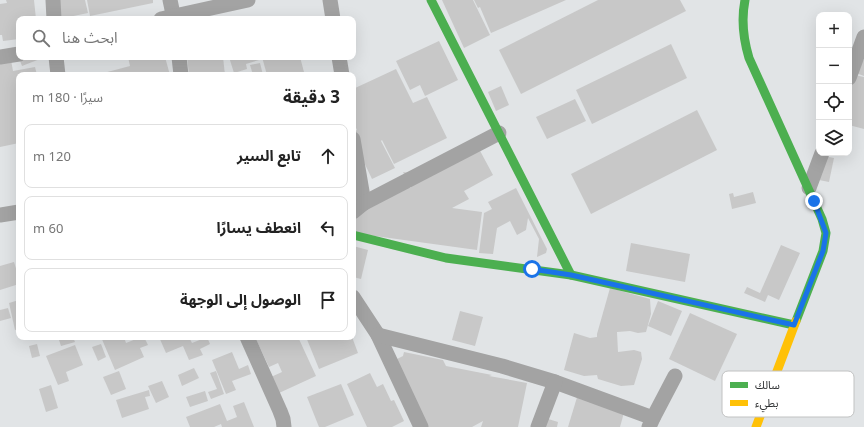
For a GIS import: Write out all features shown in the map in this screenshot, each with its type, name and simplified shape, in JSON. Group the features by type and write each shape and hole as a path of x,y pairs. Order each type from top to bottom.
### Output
{"street":[{"path":"53,0 54,16"},
{"path":"170,0 170,16"},
{"path":"179,16 248,0"},
{"path":"330,0 333,16"},
{"path":"745,0 742,27 744,42 749,58 809,188 826,233 823,251 777,371"},
{"path":"434,1 571,275"},
{"path":"852,70 864,37"},
{"path":"0,57 16,54"},
{"path":"56,60 58,72"},
{"path":"179,60 181,72"},
{"path":"340,60 342,72"},
{"path":"356,180 358,207 499,133"},
{"path":"809,188 821,156"},
{"path":"0,215 16,212"},
{"path":"356,236 446,258 571,275 794,325"},
{"path":"356,302 378,335 420,427"},
{"path":"378,335 502,366 555,382 651,423 675,376"},
{"path":"249,340 280,410 284,427"},
{"path":"538,427 555,382"},
{"path":"756,427 760,417"}],"building":[{"path":"6,0 34,0 36,16 16,16 16,39 3,41 2,35 0,35 0,4 7,3"},
{"path":"55,0 85,0 88,13 74,16 58,16"},
{"path":"87,0 153,0 153,3 90,16"},
{"path":"442,0 473,0 490,35 464,48"},
{"path":"474,0 566,0 491,33 480,7 478,8"},
{"path":"598,0 680,0 686,11 521,94 499,50"},
{"path":"439,41 458,80 425,96 420,85 410,90 396,61"},
{"path":"671,44 687,78 592,124 576,90"},
{"path":"864,59 864,76 856,73"},
{"path":"11,60 13,71 35,67 36,72 16,72 16,144 0,147 0,62"},
{"path":"20,60 37,60 22,66"},
{"path":"129,60 166,60 169,72 107,72 130,66"},
{"path":"187,60 223,60 225,72 189,72"},
{"path":"230,60 259,60 246,64 247,69 234,72"},
{"path":"263,60 301,60 304,72 266,72"},
{"path":"260,63 262,72 252,72 250,65"},
{"path":"396,69 413,103 427,97 447,138 394,164 382,140 381,141 395,168 372,179 356,145 356,88"},
{"path":"852,74 864,77 864,129 852,126"},
{"path":"501,86 509,105 496,111 488,92"},
{"path":"575,99 586,121 547,139 536,117"},
{"path":"697,110 717,150 591,214 571,174"},
{"path":"478,147 493,175 464,191 469,199 452,208 482,212 477,250 356,233 356,206 396,186 411,188 403,172 410,173"},
{"path":"824,156 834,158 829,182 819,180"},
{"path":"516,188 547,249 546,253 537,257 539,239 528,218 526,230 517,235 510,221 497,228 493,254 479,253 484,213 492,209 488,202"},
{"path":"753,192 756,203 732,209 729,194 733,193 734,197"},
{"path":"631,243 690,254 685,282 626,271"},
{"path":"781,245 800,253 779,300 768,295 765,302 744,293 747,287 760,293"},
{"path":"356,247 368,250 361,279 356,278"},
{"path":"14,262 16,268 16,285 0,290 0,266"},
{"path":"610,288 650,299 651,314 646,332 617,332 618,352 634,350 641,352 642,359 634,385 621,386 598,379 597,375 584,376 564,370 574,333 590,338 597,337"},
{"path":"16,301 15,330 9,303"},
{"path":"658,301 682,311 671,336 648,326"},
{"path":"8,308 11,318 0,321 0,310"},
{"path":"460,311 483,317 475,346 452,340"},
{"path":"690,313 737,334 715,381 669,359"},
{"path":"59,340 74,340 75,342 61,346"},
{"path":"102,340 125,340 126,343 134,340 146,340 148,345 140,348 144,357 115,370"},
{"path":"160,340 190,340 192,343 200,340 208,340 210,344 200,349 203,355 189,360 183,346 166,353"},
{"path":"256,340 299,340 316,376 279,393 271,377 282,372 278,363 269,367"},
{"path":"307,340 353,340 358,353 319,369"},
{"path":"37,344 40,356 32,358 29,346"},
{"path":"101,344 106,357 98,361 92,347"},
{"path":"75,345 83,365 66,372 69,381 58,385 46,356"},
{"path":"232,352 239,369 248,365 251,374 232,381 236,390 226,394 212,360"},
{"path":"404,352 443,360 446,366 527,383 518,427 481,427 483,421 472,427 427,427 395,360 403,356"},
{"path":"194,368 199,378 182,386 178,375"},
{"path":"119,371 126,389 111,395 103,377"},
{"path":"216,371 224,394 211,399 208,392 217,389 210,373"},
{"path":"370,373 377,387 383,384 391,401 394,400 404,421 392,427 367,427 347,384"},
{"path":"162,381 169,397 156,403 148,386"},
{"path":"341,384 354,415 325,427 319,427 307,397"},
{"path":"51,385 58,408 46,412 39,389"},
{"path":"149,390 150,396 145,397 149,409 122,418 116,400"},
{"path":"205,391 208,401 190,407 186,397"},
{"path":"578,394 625,409 620,427 568,427"},
{"path":"244,402 254,427 222,427 221,424 214,427 190,427 186,417 220,404 227,421 237,417 233,406"},
{"path":"545,418 558,422 557,427 533,427"}],"traffic: fast":[{"path":"431,0 571,275"},
{"path":"745,0 743,29 749,58 822,219 826,233 823,251 796,321"},
{"path":"356,236 446,258 571,275 794,325"}],"traffic: slow":[{"path":"777,371 796,321"},
{"path":"756,427 760,417"}],"route":[{"path":"532,269 571,275 794,325 823,251 826,233 814,201"}]}
